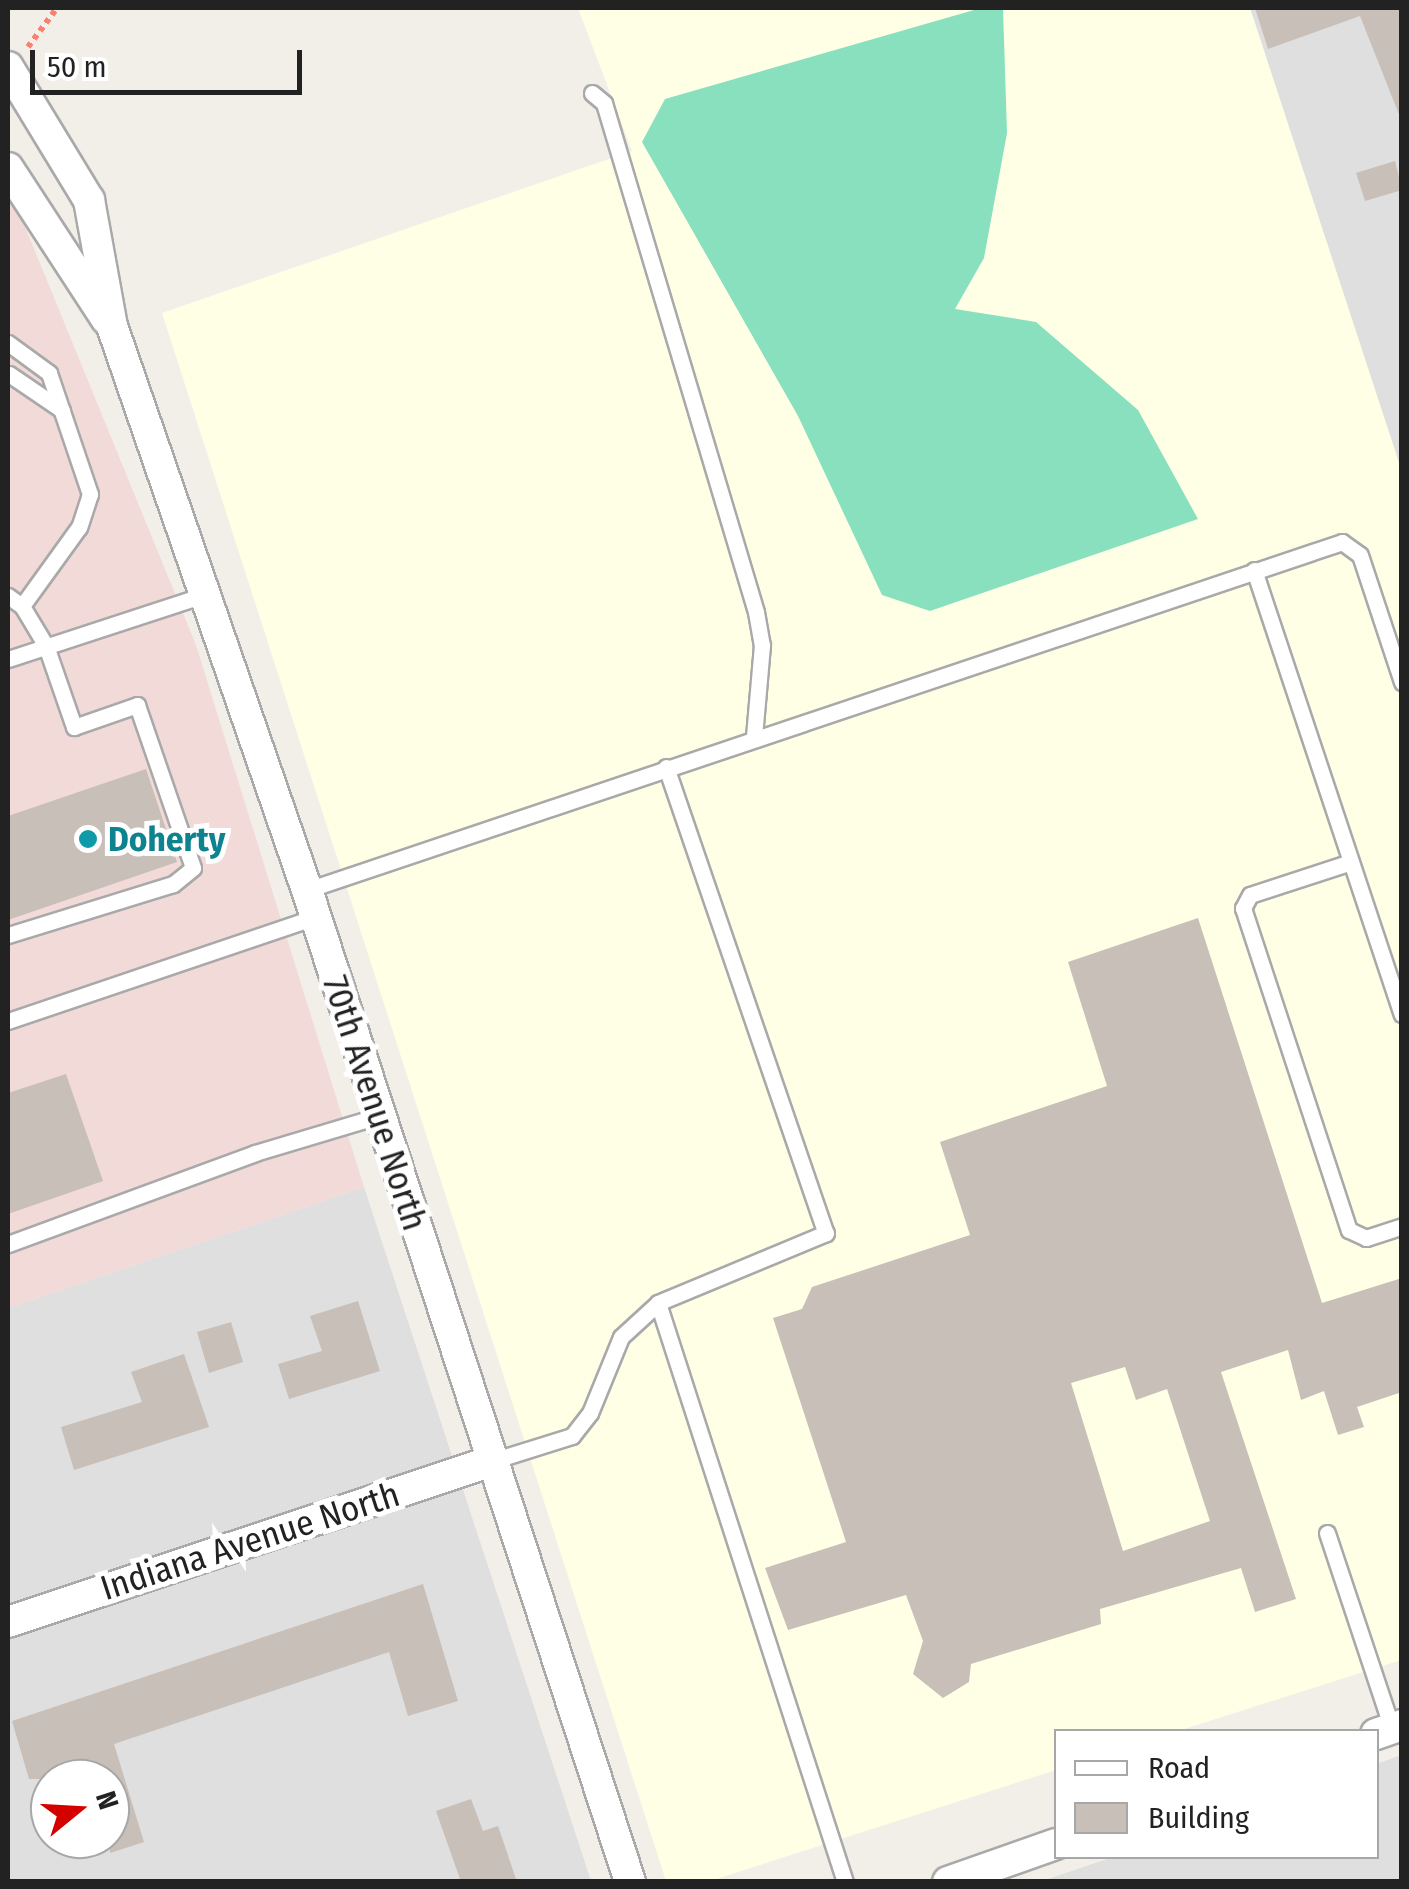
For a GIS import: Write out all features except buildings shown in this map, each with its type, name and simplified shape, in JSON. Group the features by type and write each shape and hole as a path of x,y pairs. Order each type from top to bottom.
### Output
{"street":[{"name":"70th Avenue North","path":"8,67 90,200 112,326 201,596 311,903 630,1882"},
{"name":"70th Avenue North","path":"8,168 37,222 112,326"},
{"name":"Indiana Avenue North","path":"8,1622 492,1461"},
{"path":"948,1882 1054,1845"}],"lane":[{"path":"592,93 604,103 756,612 762,645 754,737"},
{"path":"8,344 49,373 90,494 80,527 22,606"},
{"path":"10,374 62,410"},
{"path":"8,1020 666,767 1342,542 1352,544 1402,682"},
{"path":"1254,570 1402,1014"},
{"path":"8,596 22,606 46,646 74,727 137,705 193,868 173,884 8,935"},
{"path":"8,659 201,596"},
{"path":"492,1461 572,1436 590,1414 621,1338 658,1302 826,1233 666,767"},
{"path":"1351,862 1250,894 1243,908 1349,1230 1366,1238 1402,1226"},
{"path":"8,1244 162,1187 378,1116"},
{"path":"658,1302 844,1882"},
{"path":"1326,1533 1390,1729"}],"path":[{"path":"38,35 57,8"}],"shaded area":[{"path":"578,8 1250,8 1401,469 1401,1660 1184,1729 1054,1729 1054,1771 710,1881 666,1881 162,313 632,151"},
{"path":"1250,8 1401,8 1401,469"},
{"path":"8,185 196,645 364,1187 8,1308"},
{"path":"364,1187 591,1881 8,1881 8,1308"},
{"path":"1401,1755 1401,1881 1042,1881 1107,1859 1379,1859 1379,1763"}],"green space":[{"path":"981,8 1003,8 1007,133 984,258 955,309 1036,322 1138,410 1198,519 930,611 882,595 798,416 642,142 665,99"}],"place":[{"name":"Doherty","path":"88,839"}]}
